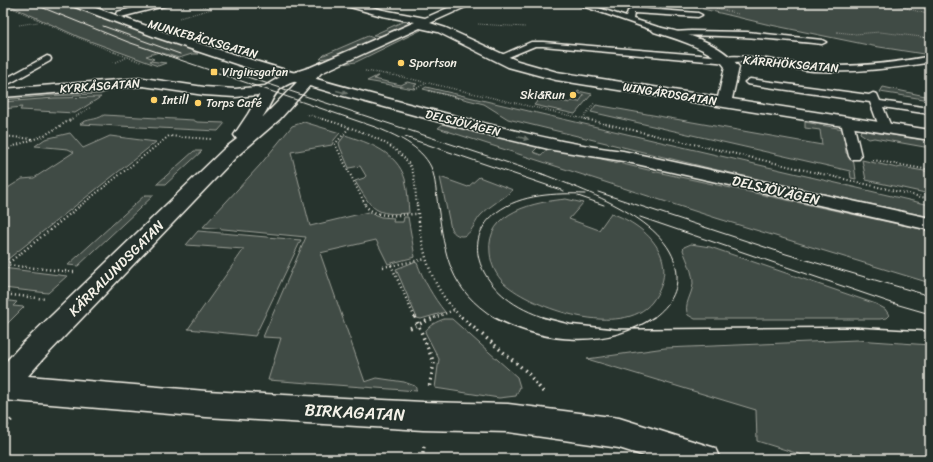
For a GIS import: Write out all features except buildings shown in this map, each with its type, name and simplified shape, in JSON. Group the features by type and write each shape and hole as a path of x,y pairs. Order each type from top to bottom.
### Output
{"street":[{"name":"MUNKEBÄCKSGATAN","path":"73,3 162,36 301,77"},
{"name":"MUNKEBÄCKSGATAN","path":"93,3 121,14 197,39 276,60"},
{"path":"121,14 165,3"},
{"name":"WINGÅRDSGATAN","path":"346,3 422,23 442,30 499,58 523,67 556,76 930,135"},
{"path":"269,90 467,3"},
{"name":"KÄRRHÖKSGATAN","path":"658,30 692,41 727,60 732,67 724,103"},
{"name":"DELSJÖVÄGEN","path":"301,77 325,87 534,141 591,153 623,156 930,224"},
{"name":"DELSJÖVÄGEN","path":"301,77 488,117 592,143 623,156"},
{"name":"KÄRRALUNDSGATAN","path":"222,146 274,116 301,77"},
{"name":"KYRKÅSGATAN","path":"3,93 143,82 209,92 235,93 269,90"},
{"name":"KÄRRALUNDSGATAN","path":"3,386 32,352 222,146 256,115 269,90"},
{"name":"BIRKAGATAN","path":"3,386 206,404 423,416 508,418 549,422 619,433 703,459"}],"lane":[{"name":"KÄRRHÖKSGATAN","path":"577,3 658,30"},
{"path":"628,20 630,19 630,12 633,10 698,15"},
{"name":"KÄRRHÖKSGATAN","path":"673,34 697,32 724,33 822,42"},
{"path":"499,58 534,44 543,44 727,60"},
{"path":"3,84 47,59"},
{"name":"KÄRRHÖKSGATAN","path":"727,60 744,60 808,68 834,69 879,67 926,60"},
{"path":"750,82 873,98 930,112"},
{"path":"873,98 886,129"},
{"path":"847,122 855,156"}],"path":[{"path":"868,3 930,4"},
{"path":"3,4 39,21 143,62"},
{"path":"892,4 930,15"},
{"path":"179,18 212,9 198,5"},
{"path":"19,26 39,21"},
{"path":"478,24 529,27"},
{"path":"375,72 787,164 930,199"},
{"path":"427,83 416,89 458,98 456,99"},
{"path":"3,153 14,146 35,139 95,104"},
{"path":"312,115 350,128 390,146 408,163 413,175 428,271 434,282 454,309 478,333 521,367 541,387 550,405 549,422"},
{"path":"350,128 337,140 335,144 366,207 382,215 418,214"},
{"path":"3,136 35,139"},
{"path":"78,273 6,265 169,136 222,146"},
{"path":"855,156 930,170"},
{"path":"916,164 918,168"},
{"path":"383,267 426,258"},
{"path":"391,265 434,363 423,416"},
{"path":"3,294 49,300 44,305"},
{"path":"410,328 454,309"}],"shaded area":[{"path":"4,3 66,3 184,46 198,54 192,54 179,58 159,52 146,56 154,59 150,61 166,63 158,66 79,37"},
{"path":"678,3 930,3 930,55 873,46 766,24"},
{"path":"404,21 411,23 381,36 373,35"},
{"path":"421,30 356,62 342,64"},
{"path":"368,36 376,39 333,57 320,59 324,55"},
{"path":"377,76 374,79 401,85 407,82 417,84 413,87 416,88 414,89 367,81"},
{"path":"426,87 930,205 930,217 717,170 508,119 484,104 423,89"},
{"path":"883,87 930,97 930,100 880,92"},
{"path":"578,91 592,94 575,114 534,105 539,99 550,101 552,99 570,103 572,101 579,102 584,95 577,93"},
{"path":"78,92 106,92 101,94 47,96 3,100 4,97"},
{"path":"101,97 75,113 20,110 22,107 3,109 3,102 54,98"},
{"path":"596,105 822,145 820,130 805,128 805,122 843,129 846,153 853,157 856,179 851,178 850,171 591,112"},
{"path":"104,115 225,123 218,131 80,124"},
{"path":"304,122 340,133 332,145 291,152 310,226 368,212 381,217 394,218 393,222 403,222 404,217 408,217 415,257 388,264 376,240 320,253 365,382 377,378 404,382 415,386 417,391 268,380 281,338 263,337 306,237 203,227 260,165 292,126"},
{"path":"443,124 484,131 540,145 533,152 541,155 550,147 657,172 930,231 930,283 716,218 438,128"},
{"path":"861,130 930,141 930,148 874,138 869,139 860,133"},
{"path":"70,133 83,148 110,136 156,142 3,263 3,191 22,179 34,178 74,152 68,149 35,146 45,139"},
{"path":"345,135 372,145 389,155 396,162 405,179 409,213 397,214 381,212 370,204 355,181 366,176 360,166 349,168 340,147 339,143"},
{"path":"194,151 202,151 166,184 157,184"},
{"path":"862,160 897,168 901,167 930,172 930,194 866,180"},
{"path":"440,177 468,187 479,177 513,190 485,211 466,235 459,236 451,229"},
{"path":"145,195 154,195 78,266 68,265"},
{"path":"566,199 583,203 569,219 599,230 611,213 638,227 649,237 657,248 662,260 664,273 660,287 652,302 639,313 621,318 600,319 578,316 556,310 517,293 504,283 496,273 490,253 491,239 496,227 504,218 527,206"},
{"path":"198,231 301,240 255,336 188,329 244,249 186,245"},
{"path":"691,244 710,247 876,304 885,309 889,315 886,318 880,319 695,319 688,315 687,311 687,304 693,280 690,267 683,250 684,247"},
{"path":"414,262 417,263 429,289 445,312 421,319 417,318 396,269"},
{"path":"3,268 67,276 48,293 3,288"},
{"path":"3,300 17,302 13,306 24,307 6,325 3,324"},
{"path":"444,319 452,319 517,377 520,387 516,396 499,398 435,388 439,359 425,332 433,324"},
{"path":"857,340 930,345 930,459 815,459 757,441 756,410 587,359 665,348"}],"tram line":[{"path":"31,3 128,42 375,127 407,142 421,153 427,160 433,172 443,241 452,270 468,295 480,307 495,318"},
{"path":"103,26 180,54"},
{"path":"220,68 545,175"},
{"path":"405,137 564,191"},
{"path":"540,173 579,188 624,210 644,223 661,238 672,256 677,275 677,282 671,300 663,310 653,318"},
{"path":"598,192 786,254 930,296"},
{"path":"543,317 514,304 495,288 487,278 481,267 478,255 480,233 487,222 497,212 517,201 539,196 585,194"},
{"path":"578,196 604,205"},
{"path":"640,217 892,303 930,314"},
{"path":"543,317 570,324 617,329 633,329"},
{"path":"633,329 654,317"},
{"path":"495,318 532,333 553,338 574,340 595,339 616,335 633,329"},
{"path":"633,329 856,327 930,331"}],"place":[{"name":"Sportson","path":"401,63"},
{"name":"Virginsgatan","path":"214,72"},
{"name":"Ski&Run","path":"573,95"},
{"name":"Intill","path":"154,100"},
{"name":"Torps Café","path":"198,103"}]}
